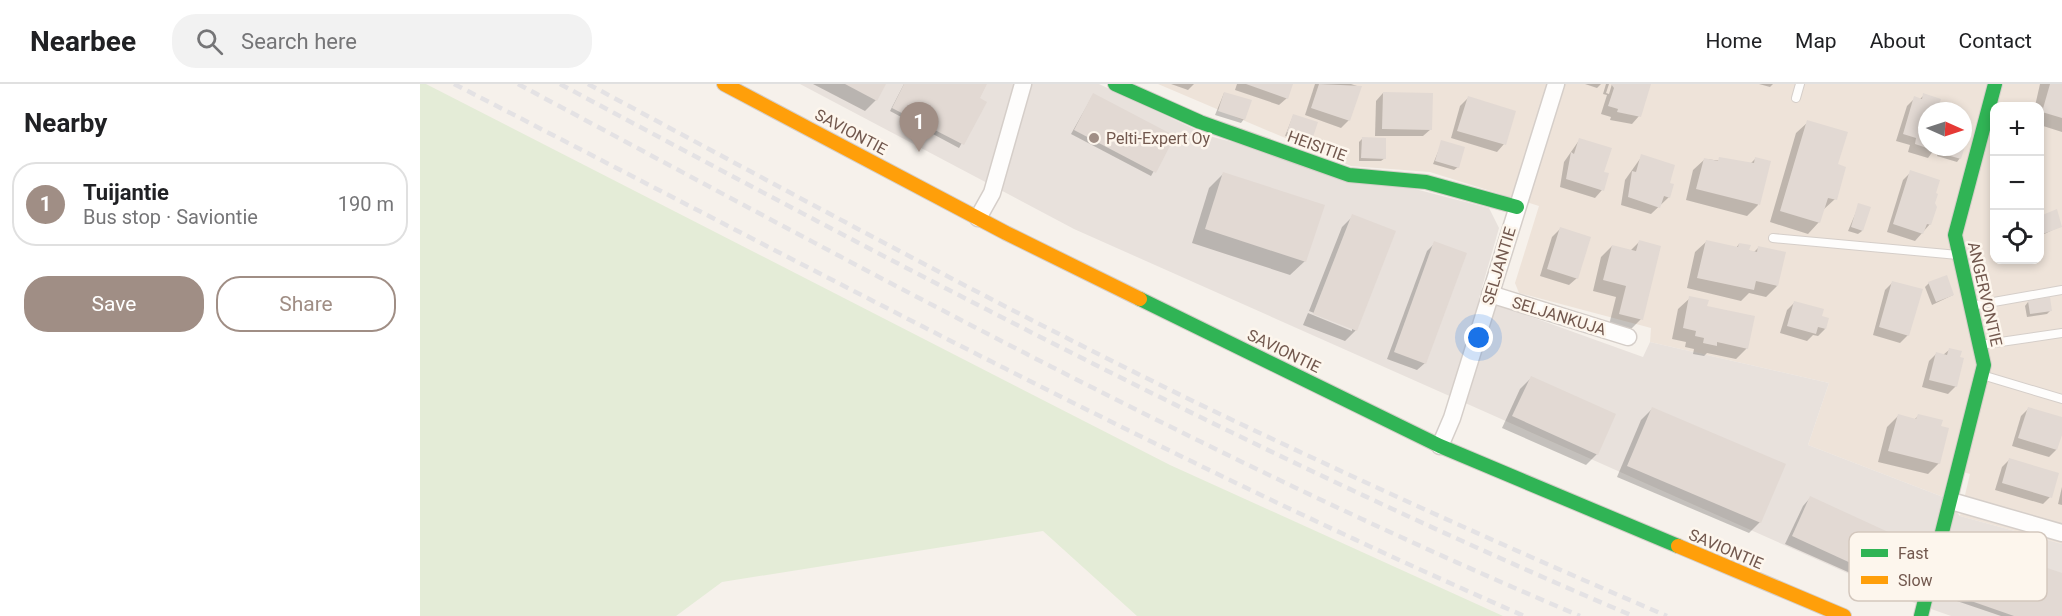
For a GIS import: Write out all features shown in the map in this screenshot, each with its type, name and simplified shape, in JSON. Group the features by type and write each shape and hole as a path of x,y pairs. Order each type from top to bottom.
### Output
{"main road":[{"name":"SAVIONTIE","path":"724,84 978,218 1440,446 1844,616"},
{"name":"HEISITIE","path":"1115,84 1200,122 1349,175 1426,182 1517,207"},
{"name":"ANGERVONTIE","path":"1943,532 1984,365 1955,235 1995,84"},
{"name":"ANGERVONTIE","path":"1921,616 1925,601"}],"street":[{"path":"978,218 992,193 1023,84"},
{"name":"SELJANTIE","path":"1440,446 1452,418 1556,84"},
{"name":"SELJANKUJA","path":"1490,294 1628,337"},
{"path":"1951,501 2062,533"}],"lane":[{"path":"1796,98 1800,84"},
{"path":"1773,238 1959,255"},
{"path":"1971,306 2062,290"},
{"path":"1980,345 2062,333"},
{"path":"1982,375 2062,399"}],"shaded area":[{"path":"800,84 1099,84 1209,136 1489,208 1499,228 1479,298 1643,357 1650,342 1829,383 1808,445 1943,497 1960,516 2018,532 1849,532 1849,574 1074,229"},
{"path":"1158,84 2062,84 2062,544 2047,540 2047,532 2018,532 1960,516 1970,474 1950,468 1943,497 1808,445 1829,383 1650,342 1651,328 1519,293 1515,283 1539,206 1430,172 1351,166"},
{"path":"2047,540 2062,544 2062,616 1951,616 1910,601 2047,601"}],"green space":[{"path":"420,84 426,84 1170,465 1503,616 1137,616 1043,531 722,582 676,616 420,616"}],"building":[{"path":"845,84 886,84 877,101"},
{"path":"904,84 987,84 980,98 987,102 964,145 892,108"},
{"path":"1246,84 1293,84 1288,99"},
{"path":"1319,84 1362,86 1350,121 1311,108"},
{"path":"1611,84 1651,84 1641,117 1617,112 1618,109 1608,106 1614,88"},
{"path":"2050,84 2062,84 2062,118 2044,113"},
{"path":"1224,92 1252,100 1245,120 1218,111"},
{"path":"1383,92 1433,93 1432,130 1382,129"},
{"path":"1093,93 1175,136 1156,173 1074,130"},
{"path":"1923,93 1941,99 1940,102 1918,102 1918,145 1915,144 1916,138 1903,134 1914,96 1922,99"},
{"path":"1468,96 1516,111 1506,145 1457,131"},
{"path":"1293,114 1318,122 1312,140 1287,132"},
{"path":"1807,120 1848,132 1838,164 1846,167 1837,200 1828,198 1820,223 1780,211"},
{"path":"1362,137 1386,138 1386,159 1361,158"},
{"path":"1579,138 1612,148 1604,172 1609,173 1604,191 1566,179 1571,152 1574,154"},
{"path":"1441,140 1465,147 1459,168 1435,161"},
{"path":"1641,154 1675,165 1670,183 1674,184 1670,198 1664,196 1660,208 1628,197 1632,171 1636,172"},
{"path":"1719,157 1754,163 1755,157 1771,161 1760,205 1696,189 1704,158 1718,161"},
{"path":"1910,170 1940,180 1936,193 1938,194 1935,203 1937,207 1931,225 1927,224 1923,234 1893,224"},
{"path":"1223,172 1325,205 1306,262 1205,229"},
{"path":"1858,203 1871,207 1863,231 1851,227"},
{"path":"2057,209 2062,227 2044,234 2044,214"},
{"path":"1352,214 1396,231 1357,331 1313,314"},
{"path":"1560,227 1591,237 1578,279 1547,269"},
{"path":"1639,240 1661,246 1643,320 1619,314 1626,286 1603,280 1612,245 1636,251"},
{"path":"1706,240 1738,247 1739,243 1751,245 1749,250 1757,252 1758,246 1786,252 1778,286 1756,281 1754,290 1697,278"},
{"path":"1434,241 1467,253 1426,364 1394,352"},
{"path":"1947,275 1954,295 1936,302 1928,282"},
{"path":"1892,281 1923,289 1909,336 1879,327"},
{"path":"1689,296 1709,300 1707,306 1755,316 1748,349 1717,342 1717,346 1703,343 1704,338 1695,336 1696,331 1683,328"},
{"path":"2050,297 2052,311 2030,314 2028,301"},
{"path":"1794,301 1824,309 1822,316 1829,318 1826,329 1818,327 1816,334 1787,326"},
{"path":"1949,348 1962,351 1960,357 1964,358 1957,387 1929,380 1936,352 1947,355"},
{"path":"1531,376 1616,414 1598,455 1512,416"},
{"path":"1652,407 1786,464 1761,523 1627,466"},
{"path":"2028,407 2062,417 2062,435 2057,450 2018,438"},
{"path":"1898,414 1916,419 1918,414 1943,420 1941,426 1949,428 1940,464 1888,451"},
{"path":"2009,458 2059,473 2052,498 2002,483"},
{"path":"1810,496 1888,532 1849,532 1849,562 1792,536"},
{"path":"2047,568 2062,573 2062,616 2014,616 1971,601 2047,601"}],"railway":[{"path":"454,84 1118,425 1388,555 1524,616"},
{"path":"518,84 911,294 1176,429 1444,557 1580,616"},
{"path":"560,84 824,225 1225,429 1360,494 1633,616"},
{"path":"588,84 968,287 1199,404 1432,513 1667,616"}],"traffic: fast":[{"path":"1115,84 1200,122 1349,175 1426,182 1517,207"},
{"path":"1942,532 1984,365 1955,235 1995,84"},
{"path":"1140,299 1440,446 1678,546"},
{"path":"1921,616 1925,601"}],"traffic: slow":[{"path":"724,84 1006,233 1140,299"},
{"path":"1678,546 1844,616"}],"place":[{"name":"Pelti-Expert Oy","path":"1094,138"},
{"name":"Tuijantie","path":"919,152"}]}
